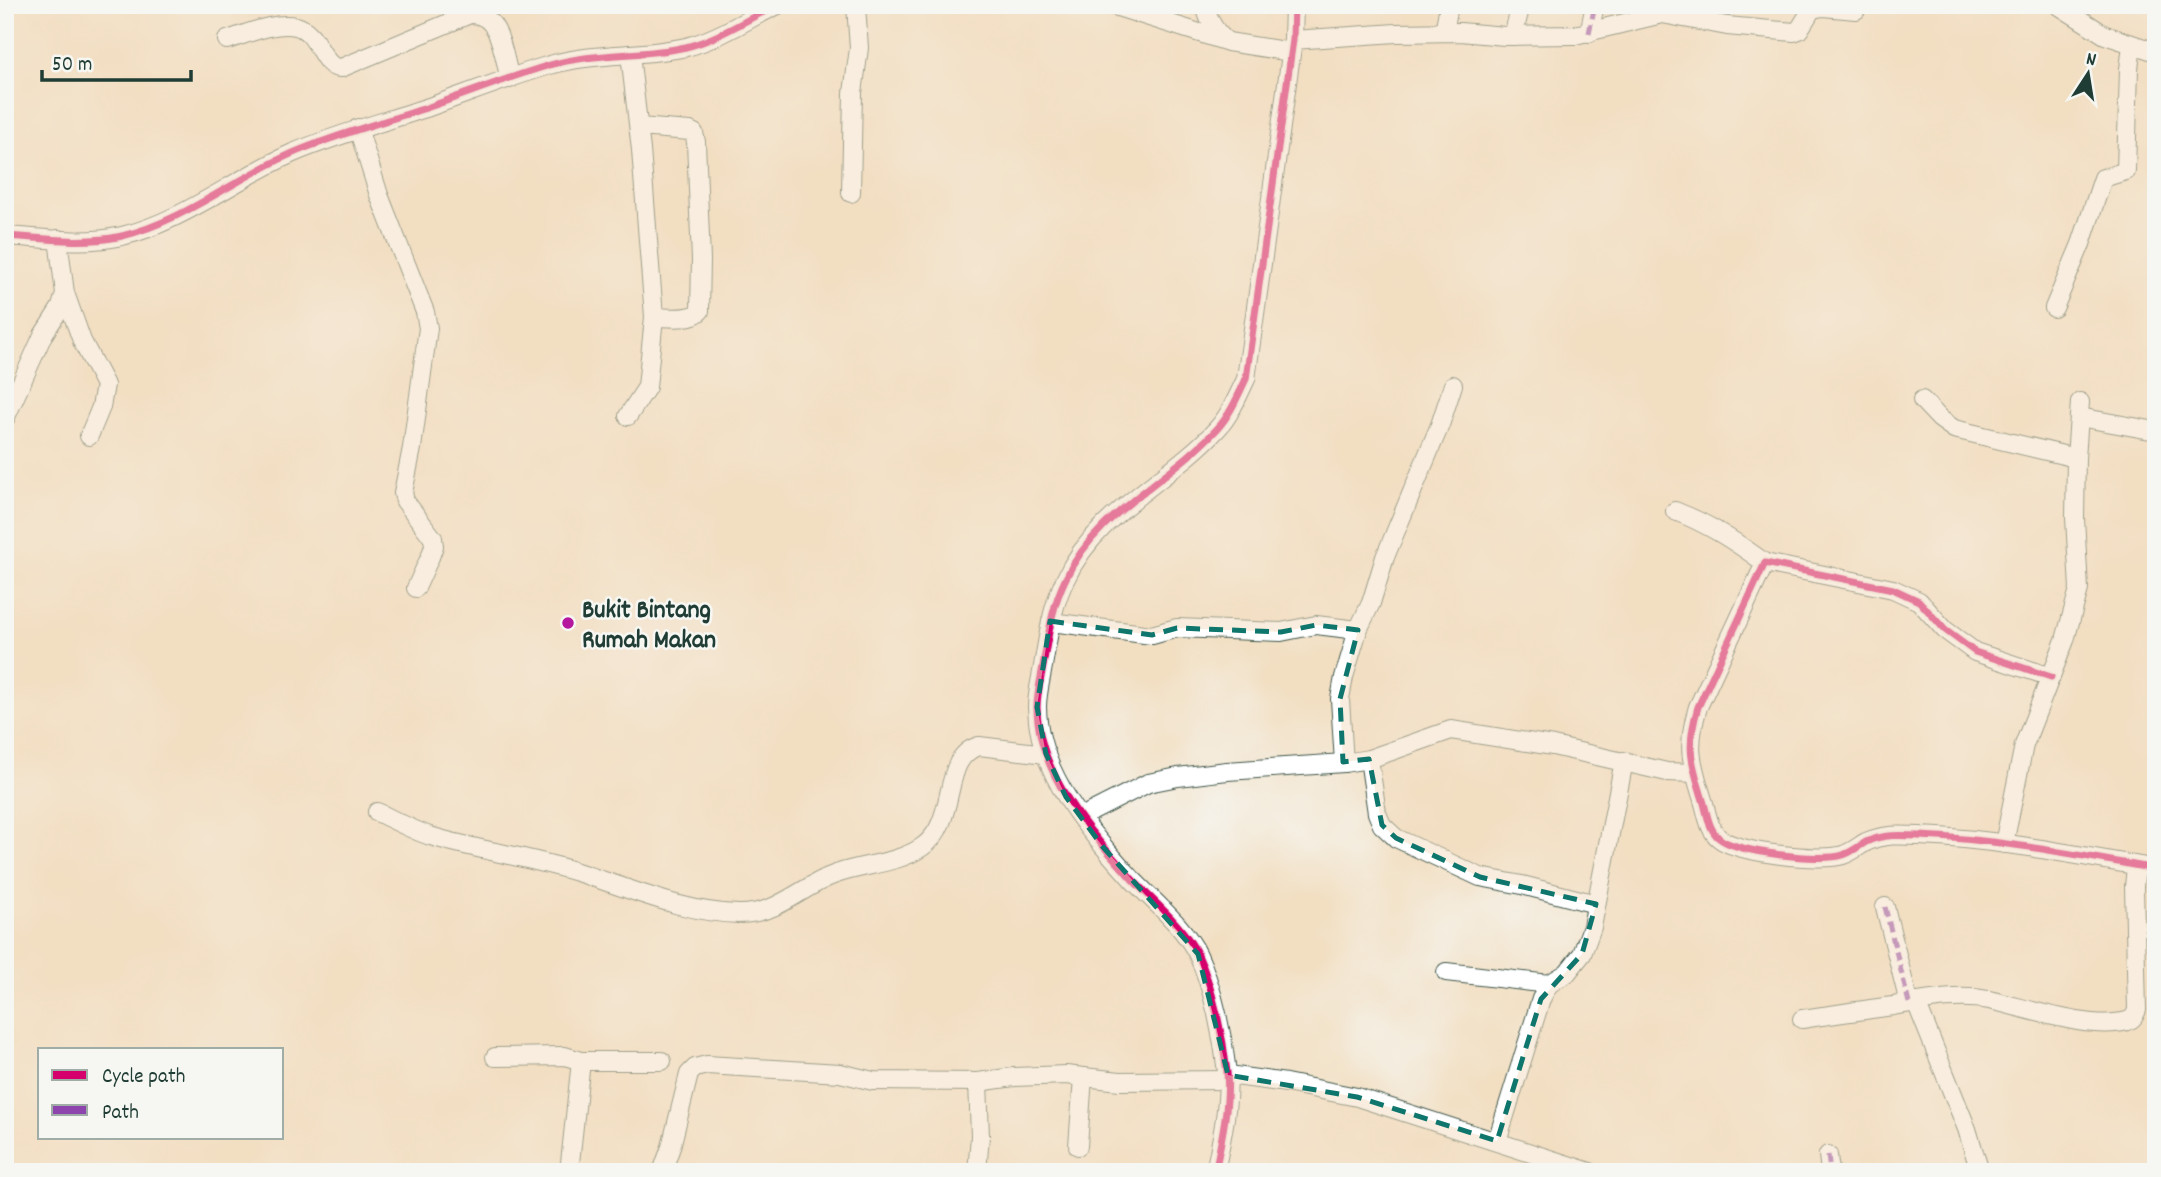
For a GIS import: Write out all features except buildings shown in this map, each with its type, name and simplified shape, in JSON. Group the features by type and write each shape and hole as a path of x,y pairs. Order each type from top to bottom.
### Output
{"street":[{"path":"5,236 102,240 145,229 203,202 267,165 358,128 560,63 689,46 710,39 778,5"},
{"path":"851,193 853,93 859,48 856,5"},
{"path":"1111,5 1228,42 1292,46 1396,33 1444,32 1513,36 1589,33 1662,14 1738,28 1794,32 1799,30 1812,9 1823,7 1856,10"},
{"path":"1205,5 1214,30 1228,42"},
{"path":"1215,1172 1224,1127 1227,1077 1214,1005 1198,954 1184,933 1103,847 1066,797 1046,754 1037,707 1052,622 1064,581 1086,543 1116,514 1184,461 1219,427 1246,379 1292,46 1294,5"},
{"path":"1444,32 1449,5"},
{"path":"1513,36 1521,5"},
{"path":"1589,33 1595,5"},
{"path":"2057,5 2090,27 2156,52"},
{"path":"227,40 272,27 295,26 307,31 315,39 328,64 341,68 470,14 479,14 491,21 498,33 510,79"},
{"path":"2054,308 2081,244 2102,178 2126,171 2132,45"},
{"path":"628,416 647,387 654,317 639,127 630,54"},
{"path":"639,127 690,131 694,133 696,142 701,260 700,311 697,315 688,317 654,317"},
{"path":"358,128 379,195 421,299 428,328 412,448 403,493 405,501 433,538 434,546 416,588"},
{"path":"58,239 65,293 79,334 105,385 101,407 89,436"},
{"path":"5,419 43,335 61,307 65,293"},
{"path":"1344,763 1340,699 1358,630 1371,603 1385,558 1440,425 1453,385"},
{"path":"1922,400 1954,429 2076,458"},
{"path":"2004,844 2024,745 2065,640 2079,589 2075,518 2079,410 2156,431"},
{"path":"1675,511 1725,534 1765,563 1893,589 1919,601 1945,630 1975,652 2050,677"},
{"path":"1765,563 1698,707 1690,738 1693,773 1716,837 1726,844 1742,848 1820,858 1842,856 1867,842 1893,835 2004,844 2156,869"},
{"path":"1052,622 1152,635 1177,628 1281,632 1316,625 1358,630"},
{"path":"1081,817 1133,789 1178,777 1259,768 1344,763 1369,758 1451,730 1541,744 1667,772 1693,773"},
{"path":"377,812 428,835 542,862 641,895 685,906 739,914 779,906 836,874 895,859 921,848 934,837 947,812 956,765 969,749 979,746 1046,754"},
{"path":"1369,758 1377,813 1382,825 1396,838 1480,877 1596,904"},
{"path":"1497,1141 1541,999 1549,984 1567,973 1582,954 1592,927 1624,761"},
{"path":"1802,1019 1967,998 2068,1019 2097,1023 2129,1021 2137,1010 2134,897 2136,866"},
{"path":"1885,906 1912,1003 1967,1129 1980,1172"},
{"path":"1446,972 1549,984"},
{"path":"495,1057 565,1056 581,1061 662,1061"},
{"path":"569,1172 581,1061"},
{"path":"662,1172 689,1074 695,1068 706,1065 841,1073 873,1081 978,1082 1014,1077 1066,1075 1120,1081 1227,1077 1286,1083 1357,1097 1590,1172"},
{"path":"1078,1146 1083,1077"},
{"path":"977,1172 980,1136 978,1082"}],"highlighted area":[{"path":"1050,621 1152,635 1177,628 1281,632 1316,625 1358,630 1340,699 1343,762 1369,759 1382,825 1396,838 1480,877 1596,904 1582,954 1541,999 1497,1141 1357,1097 1228,1075 1198,954 1103,847 1066,797 1046,754 1037,707"}],"marked path":[{"path":"1589,33 1595,5"},
{"path":"1885,907 1909,1003"},
{"path":"1828,1155 1830,1172"}],"cycle path":[{"path":"5,236 64,240 122,236 166,221 272,163 327,140 550,65 584,58 686,47 722,34 778,5"},
{"path":"1215,1172 1228,1084 1217,1012 1203,968 1185,934 1116,861 1069,801 1046,756 1037,701 1054,610 1065,580 1078,556 1113,517 1177,466 1222,424 1246,379 1293,40 1294,5"},
{"path":"2051,677 1975,652 1945,630 1919,601 1893,589 1765,563 1694,721 1691,744 1693,764 1710,825 1715,834 1728,843 1780,855 1832,857 1846,854 1879,838 1912,836 2008,844 2156,869"}],"place":[{"name":"Bukit Bintang Rumah Makan","path":"568,623"}]}
